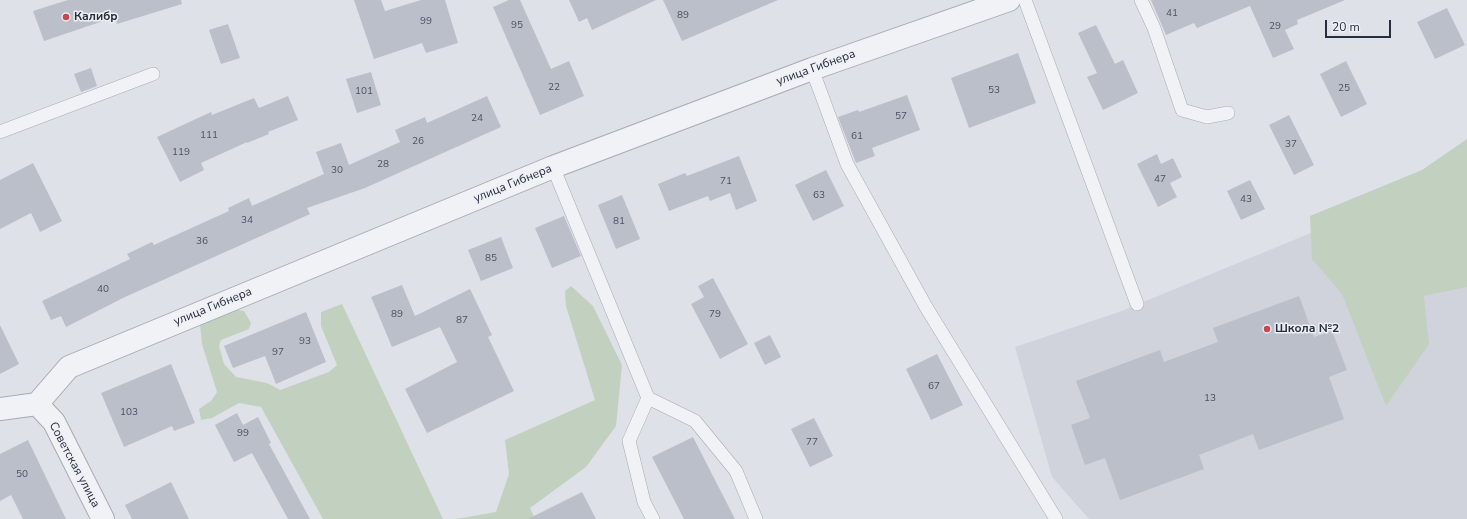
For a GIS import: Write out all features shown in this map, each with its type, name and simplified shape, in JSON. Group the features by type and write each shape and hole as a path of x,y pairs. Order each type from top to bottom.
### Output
{"street":[{"name":"улица Гибнера","path":"37,404 69,367 554,167 812,69 1009,0"},
{"path":"0,409 37,404"},
{"name":"Советская улица","path":"37,404 54,422 103,519"}],"lane":[{"path":"1025,0 1137,304"},
{"path":"1141,0 1154,28 1182,110 1207,117 1228,113"},
{"path":"812,69 847,164 926,307 1056,519"},
{"path":"0,132 153,74"},
{"path":"554,167 648,398 695,421 736,471 756,519"},
{"path":"648,398 629,441 644,502 653,519"}],"shaded area":[{"name":"Школа №2","path":"1467,149 1467,519 1089,519 1052,477 1015,347 1119,312 1323,228"}],"green space":[{"path":"1467,139 1467,287 1424,296 1429,344 1386,406 1342,294 1312,259 1310,216 1422,170"},
{"path":"571,286 593,306 622,365 616,426 586,467 530,508 535,519 456,519 496,512 509,474 505,440 595,400 566,306 565,291"},
{"path":"342,304 443,519 323,519 261,407 239,403 212,418 201,420 199,409 211,401 217,392 202,344 200,324 229,309 244,311 251,323 249,329 221,340 219,346 224,364 236,377 267,383 280,390 329,372 337,365 321,326 321,312"}],"building":[{"path":"68,0 181,0 182,4 117,24 115,17 44,41 33,11"},
{"path":"354,0 381,0 385,11 421,0 445,0 458,43 426,53 422,43 374,59"},
{"path":"509,0 520,0 551,69 569,61 584,96 540,115 493,7"},
{"path":"569,0 656,0 592,30 587,18 579,22"},
{"path":"663,0 778,0 682,41"},
{"path":"1151,0 1345,0 1297,20 1298,24 1285,30 1294,49 1273,58 1250,6 1197,28 1194,23 1166,35"},
{"path":"1447,8 1465,45 1435,59 1417,22"},
{"path":"228,24 240,58 221,64 209,30"},
{"path":"1096,25 1115,64 1123,60 1138,93 1103,110 1087,77 1097,73 1078,33"},
{"path":"1018,53 1036,103 969,128 951,78"},
{"path":"1346,61 1367,104 1341,117 1320,74"},
{"path":"91,68 97,86 81,92 74,74"},
{"path":"371,72 381,105 357,113 346,79"},
{"path":"907,95 920,130 872,148 875,156 856,163 838,117 858,110 859,112"},
{"path":"288,96 298,120 201,163 204,170 180,182 157,137 211,112 212,115 254,98 259,108"},
{"path":"487,96 501,127 365,188 307,208 310,214 125,297 66,327 61,316 51,320 42,301 130,259 127,254 152,242 154,245 229,211 228,208 249,198 252,206 324,174 316,152 341,143 349,165 400,142 395,130 425,117 427,123"},
{"path":"1289,115 1314,165 1294,175 1269,125"},
{"path":"1157,154 1161,164 1173,158 1182,177 1170,183 1177,197 1158,207 1137,164"},
{"path":"739,156 757,201 736,210 730,193 710,201 708,196 669,211 658,184 685,173 687,176"},
{"path":"33,163 62,221 40,232 31,213 0,229 0,180"},
{"path":"826,170 844,206 813,221 795,185"},
{"path":"1250,180 1265,209 1241,220 1227,191"},
{"path":"622,195 640,239 616,249 598,205"},
{"path":"564,216 581,256 552,268 535,228"},
{"path":"501,237 513,268 481,281 468,250"},
{"path":"713,278 748,344 720,359 691,304 704,297 698,286"},
{"path":"402,285 415,316 470,289 492,335 488,337 514,391 427,433 405,389 457,362 440,327 392,347 371,297"},
{"path":"1299,296 1314,337 1332,331 1347,370 1329,377 1344,419 1259,450 1253,434 1199,455 1204,469 1120,500 1105,458 1085,465 1071,425 1090,418 1076,381 1160,350 1164,362 1218,342 1213,328"},
{"path":"306,312 326,362 276,384 265,356 233,368 224,346"},
{"path":"0,325 19,364 0,374"},
{"path":"770,335 781,357 765,365 754,343"},
{"path":"937,354 963,405 931,420 906,369"},
{"path":"171,364 195,423 174,431 172,426 124,447 101,393"},
{"path":"237,413 243,425 258,417 271,443 269,444 310,519 288,519 252,453 234,462 215,425"},
{"path":"814,418 833,456 810,467 791,429"},
{"path":"693,437 735,519 684,519 652,457"},
{"path":"28,440 66,519 23,519 11,495 0,501 0,454"},
{"path":"171,482 189,519 132,519 125,505"},
{"path":"582,492 596,519 528,519"}],"place":[{"name":"Калибр","path":"66,17"},
{"name":"Школа №2","path":"1267,329"}]}
